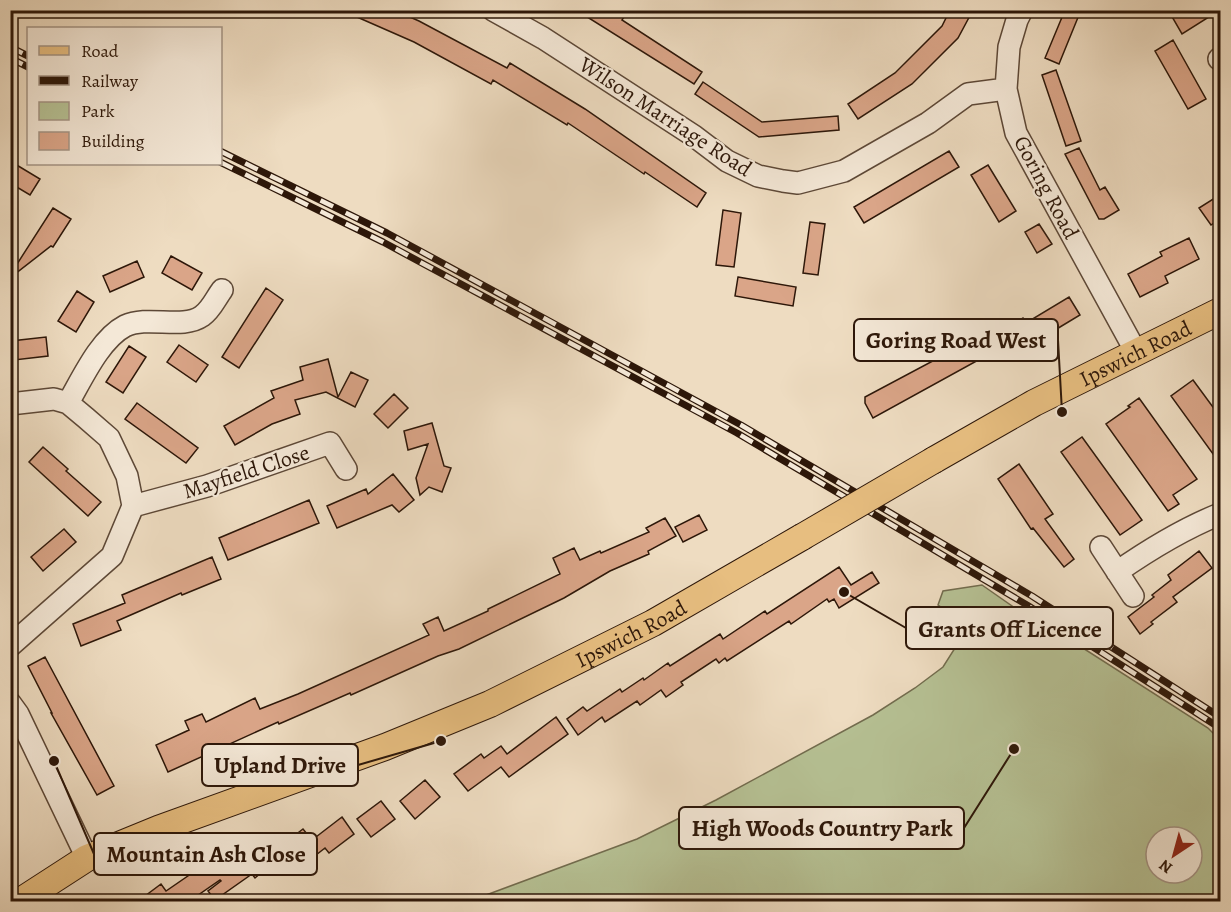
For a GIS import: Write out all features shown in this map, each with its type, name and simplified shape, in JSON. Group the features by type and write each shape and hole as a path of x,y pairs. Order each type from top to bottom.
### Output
{"main road":[{"name":"Ipswich Road","path":"19,902 87,858 158,829 385,747 490,704 653,623 1034,403 1221,311"}],"street":[{"name":"Wilson Marriage Road","path":"493,10 543,38 694,136 728,161 758,176 783,181 798,183 844,171 928,123 968,94 1006,90"},
{"name":"Goring Road","path":"1022,10 1009,47 1006,90 1016,133 1136,352"},
{"path":"68,403 88,368 112,335 127,326 144,321 190,321 203,315 222,290"},
{"path":"10,404 54,399 68,403 109,438 127,476 133,506 112,556 10,646"},
{"name":"Mayfield Close","path":"133,506 207,486 330,443 346,469"},
{"path":"1117,572 1147,551 1221,514"},
{"path":"1101,547 1133,596"},
{"path":"10,703 18,714 87,858"}],"green space":[{"path":"982,585 1022,613 1025,611 1208,728 1220,740 1220,901 470,901 637,839 716,800 873,715 943,667 969,626 938,605 943,591"}],"building":[{"path":"341,10 394,10 507,68 510,63 585,109 706,193 697,207 568,123 567,125 493,80 491,84 414,42"},
{"path":"576,10 613,10 624,17 622,20 702,72 694,84"},
{"path":"950,10 973,10 958,38 912,84 858,119 848,104 895,73 942,26"},
{"path":"1065,10 1081,10 1059,64 1045,58"},
{"path":"1178,10 1220,10 1182,34 1171,15"},
{"path":"1173,40 1206,99 1188,109 1155,51"},
{"path":"1056,70 1081,141 1066,146 1042,75"},
{"path":"703,82 762,122 838,116 839,130 759,137 695,94"},
{"path":"1079,148 1100,190 1105,187 1119,210 1104,219 1099,219 1065,154"},
{"path":"949,151 959,167 864,223 854,207"},
{"path":"10,161 40,179 30,195 10,183"},
{"path":"988,165 1016,211 999,222 971,175"},
{"path":"1221,194 1221,218 1211,225 1199,208"},
{"path":"53,208 71,219 53,247 51,246 11,277 10,275"},
{"path":"723,210 741,213 734,267 716,265"},
{"path":"810,222 825,224 818,275 803,273"},
{"path":"1039,224 1052,244 1037,253 1025,232"},
{"path":"1189,238 1199,259 1165,276 1168,283 1140,297 1128,274 1162,256 1160,252"},
{"path":"171,256 202,273 192,290 162,273"},
{"path":"137,261 144,277 110,292 103,276"},
{"path":"738,277 796,287 793,306 735,296"},
{"path":"266,288 283,300 239,368 222,357"},
{"path":"77,291 94,302 76,332 58,321"},
{"path":"1069,297 1080,315 1041,339 1037,333 995,358 991,353 873,418 865,403 865,397 974,339 979,339 981,343 1023,318 1026,323"},
{"path":"46,337 48,356 14,360 11,341"},
{"path":"179,345 208,365 196,382 167,362"},
{"path":"129,346 146,357 123,393 106,382"},
{"path":"328,359 338,397 351,372 368,380 355,407 326,392 295,400 300,414 272,424 235,445 224,426 274,398 271,391 303,380 300,367"},
{"path":"1193,380 1221,418 1221,465 1171,396"},
{"path":"394,394 408,408 388,428 374,414"},
{"path":"1139,398 1197,479 1173,495 1179,504 1168,511 1106,424"},
{"path":"137,403 198,448 186,463 125,419"},
{"path":"432,423 444,466 451,468 442,492 429,487 420,495 416,478 428,444 408,450 404,431"},
{"path":"1082,437 1142,520 1120,535 1061,452"},
{"path":"43,447 101,502 88,516 29,462"},
{"path":"1019,464 1053,514 1045,519 1074,559 1064,567 1033,528 1031,529 998,479"},
{"path":"393,474 414,500 399,512 392,505 337,528 327,506 366,489 368,494"},
{"path":"309,500 319,523 228,560 219,538"},
{"path":"699,515 707,530 683,542 675,527"},
{"path":"665,518 676,536 648,551 649,554 610,571 564,598 459,649 351,695 350,693 279,724 278,722 168,772 156,745 189,730 185,721 202,714 206,722 255,698 260,709 298,694 429,635 423,624 438,617 444,631 560,574 553,558 574,548 580,560 600,551 601,553 649,532 646,528"},
{"path":"64,529 76,542 43,571 31,557"},
{"path":"1199,551 1212,568 1173,597 1177,602 1151,622 1153,624 1140,634 1128,617 1171,580 1168,575"},
{"path":"212,557 221,579 182,595 181,593 117,621 121,630 81,646 73,624 125,603 122,595"},
{"path":"839,567 851,585 872,572 879,583 839,608 834,599 829,602 827,599 791,624 789,621 727,661 725,658 719,663 716,659 681,682 683,685 666,697 661,690 640,705 637,701 605,722 602,717 578,735 567,719 583,707 587,711 620,689 622,692 643,678 644,680 668,663 670,666 720,634 723,639 765,611 767,614"},
{"path":"45,657 114,786 97,795 51,713 28,666"},
{"path":"556,717 568,734 509,777 501,767 468,791 454,774 481,754 484,758 501,746 507,754"},
{"path":"425,780 440,797 415,819 400,801"},
{"path":"381,801 395,819 371,837 357,819"},
{"path":"342,817 354,834 329,853 325,848 293,873 276,850 303,829 312,840"},
{"path":"264,846 276,860 255,878 252,874 215,900 208,891 220,880 188,902 137,902 161,884 166,891 201,867 204,871 222,859 227,867 234,862 238,867"}],"railway":[{"path":"10,47 27,56"},
{"path":"10,58 27,66"},
{"path":"222,152 387,233 741,425 1032,596 1220,717"},
{"path":"222,163 383,242 737,433 1027,605 1220,728"}],"place":[{"name":"Goring Road West","path":"1062,412"},
{"name":"Grants Off Licence","path":"844,592"},
{"name":"Upland Drive","path":"441,741"},
{"name":"High Woods Country Park","path":"1014,749"},
{"name":"Mountain Ash Close","path":"54,761"}]}
